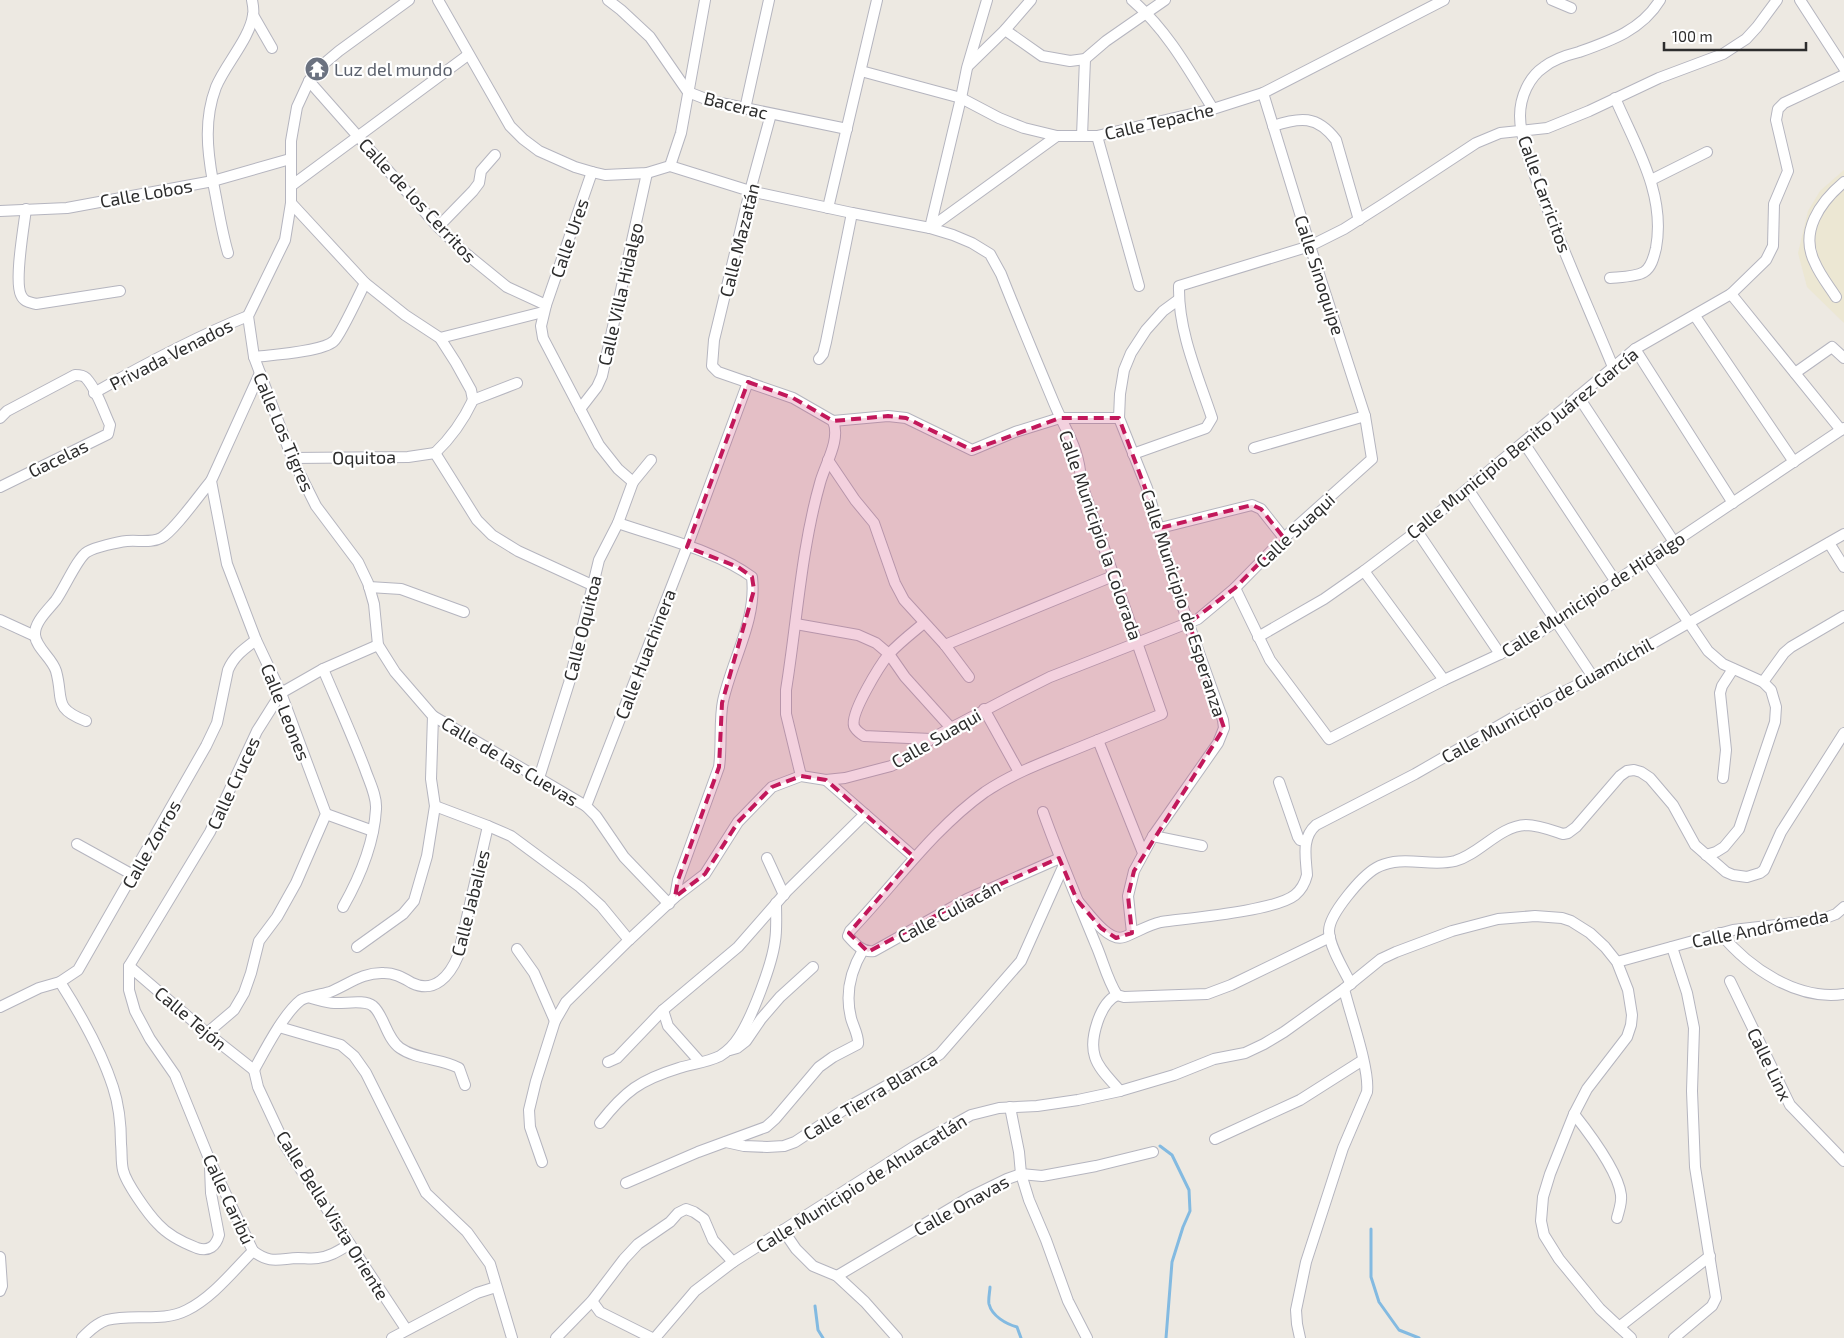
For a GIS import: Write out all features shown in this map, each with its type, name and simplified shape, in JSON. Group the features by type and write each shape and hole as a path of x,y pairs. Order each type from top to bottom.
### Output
{"street":[{"path":"228,253 220,227 207,150 208,111 217,85 249,29 253,16 252,0"},
{"path":"248,316 285,240 291,203 290,159 296,106 309,81 320,66 409,0"},
{"path":"438,0 510,126 539,151 575,167 605,174 647,173 670,166 681,133 705,0"},
{"name":"Bacerac","path":"608,0 650,37 688,92 712,101 745,109 847,129"},
{"path":"745,109 768,0"},
{"path":"828,208 862,71 877,0"},
{"path":"930,228 961,98 966,68 987,0"},
{"path":"966,68 1005,30 1031,0"},
{"path":"1132,0 1146,12 1180,56 1213,109"},
{"path":"1005,30 1042,56 1070,61 1085,59 1106,41 1165,0"},
{"name":"Calle Tepache","path":"862,71 961,98 999,118 1024,128 1057,136 1097,136 1213,109 1263,93 1444,0"},
{"path":"1552,0 1572,8"},
{"name":"Calle Carricitos","path":"1613,367 1554,227 1530,163 1520,117 1524,94 1530,83 1544,67 1569,55 1608,42 1626,32 1648,16 1660,0"},
{"path":"1133,454 1206,428 1212,418 1186,336 1178,300 1179,286 1310,246 1359,220 1476,143 1500,133 1547,128 1666,75 1729,50 1751,33 1778,0"},
{"path":"1800,0 1844,68"},
{"path":"253,16 272,48"},
{"path":"291,186 468,55"},
{"path":"1082,136 1085,59"},
{"name":"Calle Municipio Benito Juárez García","path":"1258,637 1324,599 1417,531 1635,349 1696,316 1731,294 1766,260 1773,246 1774,204 1788,171 1776,120 1778,109 1784,103 1844,75"},
{"name":"Calle de los Cerritos","path":"309,81 438,228 481,267 507,287 544,308"},
{"name":"Calle Sinoquipe","path":"1263,93 1365,416 1372,459"},
{"path":"1610,278 1643,273 1652,262 1658,238 1659,221 1657,200 1651,180 1615,98"},
{"name":"Calle Mazatán","path":"748,382 718,372 712,366 714,340 750,191 771,114"},
{"path":"1273,126 1294,119 1306,120 1320,125 1329,131 1336,140 1359,220"},
{"path":"930,228 1057,136"},
{"path":"1097,136 1139,286"},
{"path":"1651,180 1707,152"},
{"path":"438,228 473,191 479,182 481,171 495,155"},
{"name":"Calle Lobos","path":"0,211 67,208 213,181 290,159"},
{"name":"Calle Municipio la Colorada","path":"670,166 750,191 930,228 972,243 990,254 1001,274 1060,418 1076,448 1080,464 1081,482 1162,714 1098,740"},
{"name":"Calle Ures","path":"544,308 592,172"},
{"name":"Calle Villa Hidalgo","path":"580,408 597,387 602,376 647,173"},
{"path":"1836,296 1815,264 1811,254 1810,240 1811,228 1816,213 1833,191 1844,182"},
{"path":"291,203 365,283 404,315 440,338 456,363 471,390 473,400 459,427 450,439 435,453 477,520 492,535 518,551 592,585"},
{"path":"26,209 18,281 20,294 26,302 36,304 120,291"},
{"path":"819,359 823,354 826,342 852,213"},
{"path":"254,357 301,351 325,346 335,341 365,283"},
{"path":"1731,294 1842,429"},
{"name":"Calle Municipio de Esperanza","path":"1132,933 1128,896 1129,884 1153,836 1218,743 1224,728 1224,720 1177,591 1147,488 1119,418 1124,370 1131,353 1146,330 1163,311 1178,300"},
{"path":"440,338 544,308 541,326 543,338 599,445 618,469 633,482"},
{"name":"Calle Los Tigres","path":"248,316 254,357 292,458 316,506 358,562 369,587 374,604 378,645 395,672 433,716"},
{"name":"Privada Venados","path":"94,392 156,358 248,316"},
{"path":"1696,316 1794,462"},
{"path":"1795,373 1832,346 1844,358"},
{"path":"1635,349 1734,503"},
{"path":"86,721 70,715 62,706 56,670 38,644 35,636 36,625 63,591 86,552 125,541 160,539 169,532 211,481 260,373"},
{"path":"0,418 7,411 74,375 85,377 94,392"},
{"path":"748,382 793,398 832,421 836,428 835,439 820,482 812,515 786,690 786,714 801,776"},
{"name":"Calle Huachinera","path":"586,806 687,546 748,382"},
{"path":"473,400 517,383"},
{"name":"Gacelas","path":"0,487 108,434 110,425 94,392"},
{"path":"1578,396 1674,542"},
{"path":"832,421 888,416 906,418 972,450 1015,432 1060,418 1119,418"},
{"path":"1254,448 1365,416"},
{"name":"Calle Municipio de Hidalgo","path":"1258,637 1264,651 1278,672 1329,739 1444,680 1500,654 1556,621 1842,429"},
{"path":"1524,443 1616,582"},
{"name":"Oquitoa","path":"292,458 408,457 435,453"},
{"name":"Calle Suaqui","path":"542,1162 530,1127 529,1110 555,1021 566,1002 576,990 672,900 705,874 738,822 772,787 801,776 826,780 845,778 892,766 907,758 931,739 984,709 1050,677 1188,623 1205,613 1235,588 1284,538 1372,459"},
{"name":"Calle Oquitoa","path":"539,778 569,683 599,560 618,523 633,482 650,460"},
{"path":"828,460 855,500 874,523 895,582 904,600 945,645 969,677"},
{"name":"Calle Leones","path":"211,481 227,564 256,640 281,693 326,814"},
{"path":"1468,489 1593,676"},
{"path":"1160,528 1252,505 1261,508 1284,538"},
{"path":"586,806 596,816 624,857 672,900 720,767 722,703 748,618 754,590 752,577 738,567 687,546 618,523"},
{"path":"1417,531 1500,654"},
{"name":"Calle Municipio de Guamúchil","path":"1306,841 1311,830 1316,825 1423,769 1514,716 1593,676 1844,534"},
{"path":"1829,543 1844,567"},
{"path":"1646,561 1708,651 1718,661 1763,682 1774,697 1776,707 1775,722 1739,829 1724,847 1706,855"},
{"path":"1364,571 1444,680"},
{"path":"945,645 1113,576"},
{"path":"369,587 401,589 464,612"},
{"path":"1235,588 1258,637"},
{"path":"1763,682 1784,653 1791,647 1844,616"},
{"path":"0,620 35,636"},
{"path":"924,623 889,654 854,714 853,725 864,736 931,739"},
{"path":"796,624 858,635 876,643 889,654 905,677 951,728"},
{"name":"Calle Zorros","path":"0,1007 39,988 60,982 78,970 206,746 217,723 228,670 232,661 256,640"},
{"name":"Calle Cruces","path":"129,966 210,832 257,731 281,693 323,669 378,645"},
{"path":"323,669 352,734 371,785 376,808 369,849 356,884 343,907"},
{"path":"1723,778 1726,743 1720,693 1722,686 1733,669"},
{"path":"984,709 1019,772"},
{"path":"357,946 403,914 414,901 427,856 435,806 431,779 433,716"},
{"name":"Calle de las Cuevas","path":"433,716 586,806"},
{"path":"1300,1338 1296,1310 1308,1254 1343,1148 1367,1092 1367,1077 1347,986 1330,937 1330,922 1334,914 1356,886 1376,868 1396,862 1453,862 1477,851 1509,830 1525,825 1563,834 1568,833 1576,827 1608,789 1627,771 1634,770 1650,778 1673,805 1695,845 1718,866 1733,875 1747,877 1762,872 1791,814 1844,733"},
{"path":"626,1183 667,1164 770,1124 819,1066 858,1044 848,1002 852,971 863,950 849,938 850,930 890,888 914,857 973,802 1019,772 1098,740 1143,853"},
{"path":"826,780 914,857"},
{"path":"1077,900 1109,935 1122,938 1148,925 1267,907 1295,895 1304,884 1307,875 1306,841 1300,840 1298,837 1279,782"},
{"path":"435,806 511,836 580,887 601,906 629,940"},
{"path":"1043,812 1061,863 1097,947 1110,984 1121,996"},
{"path":"207,1032 234,1010 244,993 259,941 277,917 296,883 326,814 373,831"},
{"path":"608,1062 617,1058 663,1010 738,947 784,894 865,814"},
{"name":"Calle Jabalies","path":"254,1070 279,1027 296,1005 304,999 332,991 356,978 369,974 384,972 394,974 414,984 433,986 452,971 458,956 488,826"},
{"path":"1153,836 1202,846"},
{"path":"77,844 133,875"},
{"path":"767,858 784,894"},
{"name":"Calle Culiacán","path":"863,950 868,952 874,951 967,899 1061,863"},
{"name":"Calle Tierra Blanca","path":"726,1142 744,1146 767,1147 784,1146 795,1142 848,1107 940,1054 1021,961 1061,863"},
{"path":"729,1050 746,1024 771,962 775,940 776,903"},
{"name":"Calle Andrómeda","path":"1617,962 1720,934 1761,926 1820,920 1836,914 1844,908"},
{"name":"Calle Municipio de Ahuacatlán","path":"653,1338 695,1291 733,1262 915,1146 978,1112 1010,1107 1046,1105 1120,1091 1174,1075 1214,1059 1245,1053 1256,1049 1284,1032 1381,959 1414,944 1476,925 1517,917 1562,918 1571,921 1594,937 1617,962 1628,990 1631,1004 1631,1025 1627,1037 1587,1089 1574,1114 1550,1174 1543,1197 1541,1221 1544,1235 1559,1259 1600,1309 1631,1338"},
{"path":"1720,934 1746,960 1793,988 1816,995 1844,994"},
{"path":"1120,1091 1106,1075 1095,1057 1093,1041 1098,1019 1110,998 1121,996 1207,994 1231,985 1330,937"},
{"path":"1672,947 1694,1028 1692,1083 1695,1173 1716,1298 1712,1306 1674,1338"},
{"path":"517,948 534,973 555,1021"},
{"name":"Calle Tejón","path":"129,966 254,1070"},
{"name":"Calle Caribú","path":"82,1338 94,1327 107,1320 157,1318 187,1310 219,1286 253,1251 210,1162 175,1075 150,1039 135,1011 129,990 129,966"},
{"path":"600,1123 628,1091 654,1076 718,1057 729,1050 737,1048 746,1041 761,1019 780,998 813,968"},
{"name":"Calle Linx","path":"1730,981 1790,1105 1844,1161"},
{"path":"60,982 82,1018 112,1082 118,1107 122,1171 135,1194 158,1224 167,1231 205,1250 211,1248 217,1242 219,1235 211,1193 210,1162"},
{"path":"310,998 333,1003 366,1003 373,1006 393,1042 412,1053 459,1068 465,1085"},
{"path":"663,1010 668,1026 700,1062"},
{"path":"279,1027 341,1045 354,1056 366,1073 426,1193 467,1232 490,1264 512,1338"},
{"path":"1215,1139 1300,1100 1363,1060"},
{"name":"Calle Bella Vista Oriente","path":"254,1070 258,1087 286,1147 406,1329"},
{"path":"1010,1107 1019,1152 1021,1174 1029,1200 1064,1290 1087,1338"},
{"path":"1574,1114 1588,1132 1616,1178 1621,1194 1621,1205 1617,1218"},
{"name":"Calle Onavas","path":"837,1276 998,1182 1021,1174 1042,1176 1096,1166 1152,1152"},
{"path":"556,1338 592,1301 638,1244 686,1209 704,1219 713,1240 733,1262"},
{"path":"783,1230 796,1249 813,1266 837,1276 865,1302 897,1338"},
{"path":"253,1251 262,1257 274,1261 319,1258 334,1254 350,1244"},
{"path":"1619,1327 1710,1256"},
{"path":"0,1257 2,1286 0,1291"},
{"path":"392,1338 477,1293 496,1287"},
{"path":"592,1301 600,1312 653,1338"}],"highlighted area":[{"path":"748,382 793,398 833,421 888,416 906,418 972,450 1060,418 1119,418 1160,528 1252,505 1261,509 1284,538 1235,588 1189,623 1224,728 1134,871 1128,896 1132,933 1116,938 1101,928 1077,900 1059,858 967,899 868,952 849,933 914,857 826,780 801,776 772,787 738,822 705,874 675,897 678,880 719,767 722,703 754,590 752,577 738,567 687,547"}],"shaded area":[{"path":"1844,170 1844,323 1807,287 1798,253 1808,211 1820,191"}],"waterway":[{"path":"1160,1146 1172,1155 1189,1190 1190,1211 1172,1262 1166,1338"},
{"path":"1371,1229 1371,1277 1379,1302 1399,1330 1419,1338"},
{"path":"990,1287 989,1302 993,1312 1000,1319 1017,1327 1021,1338"},
{"path":"815,1306 818,1330 823,1338"}],"place":[{"name":"Luz del mundo","path":"317,69"}]}
